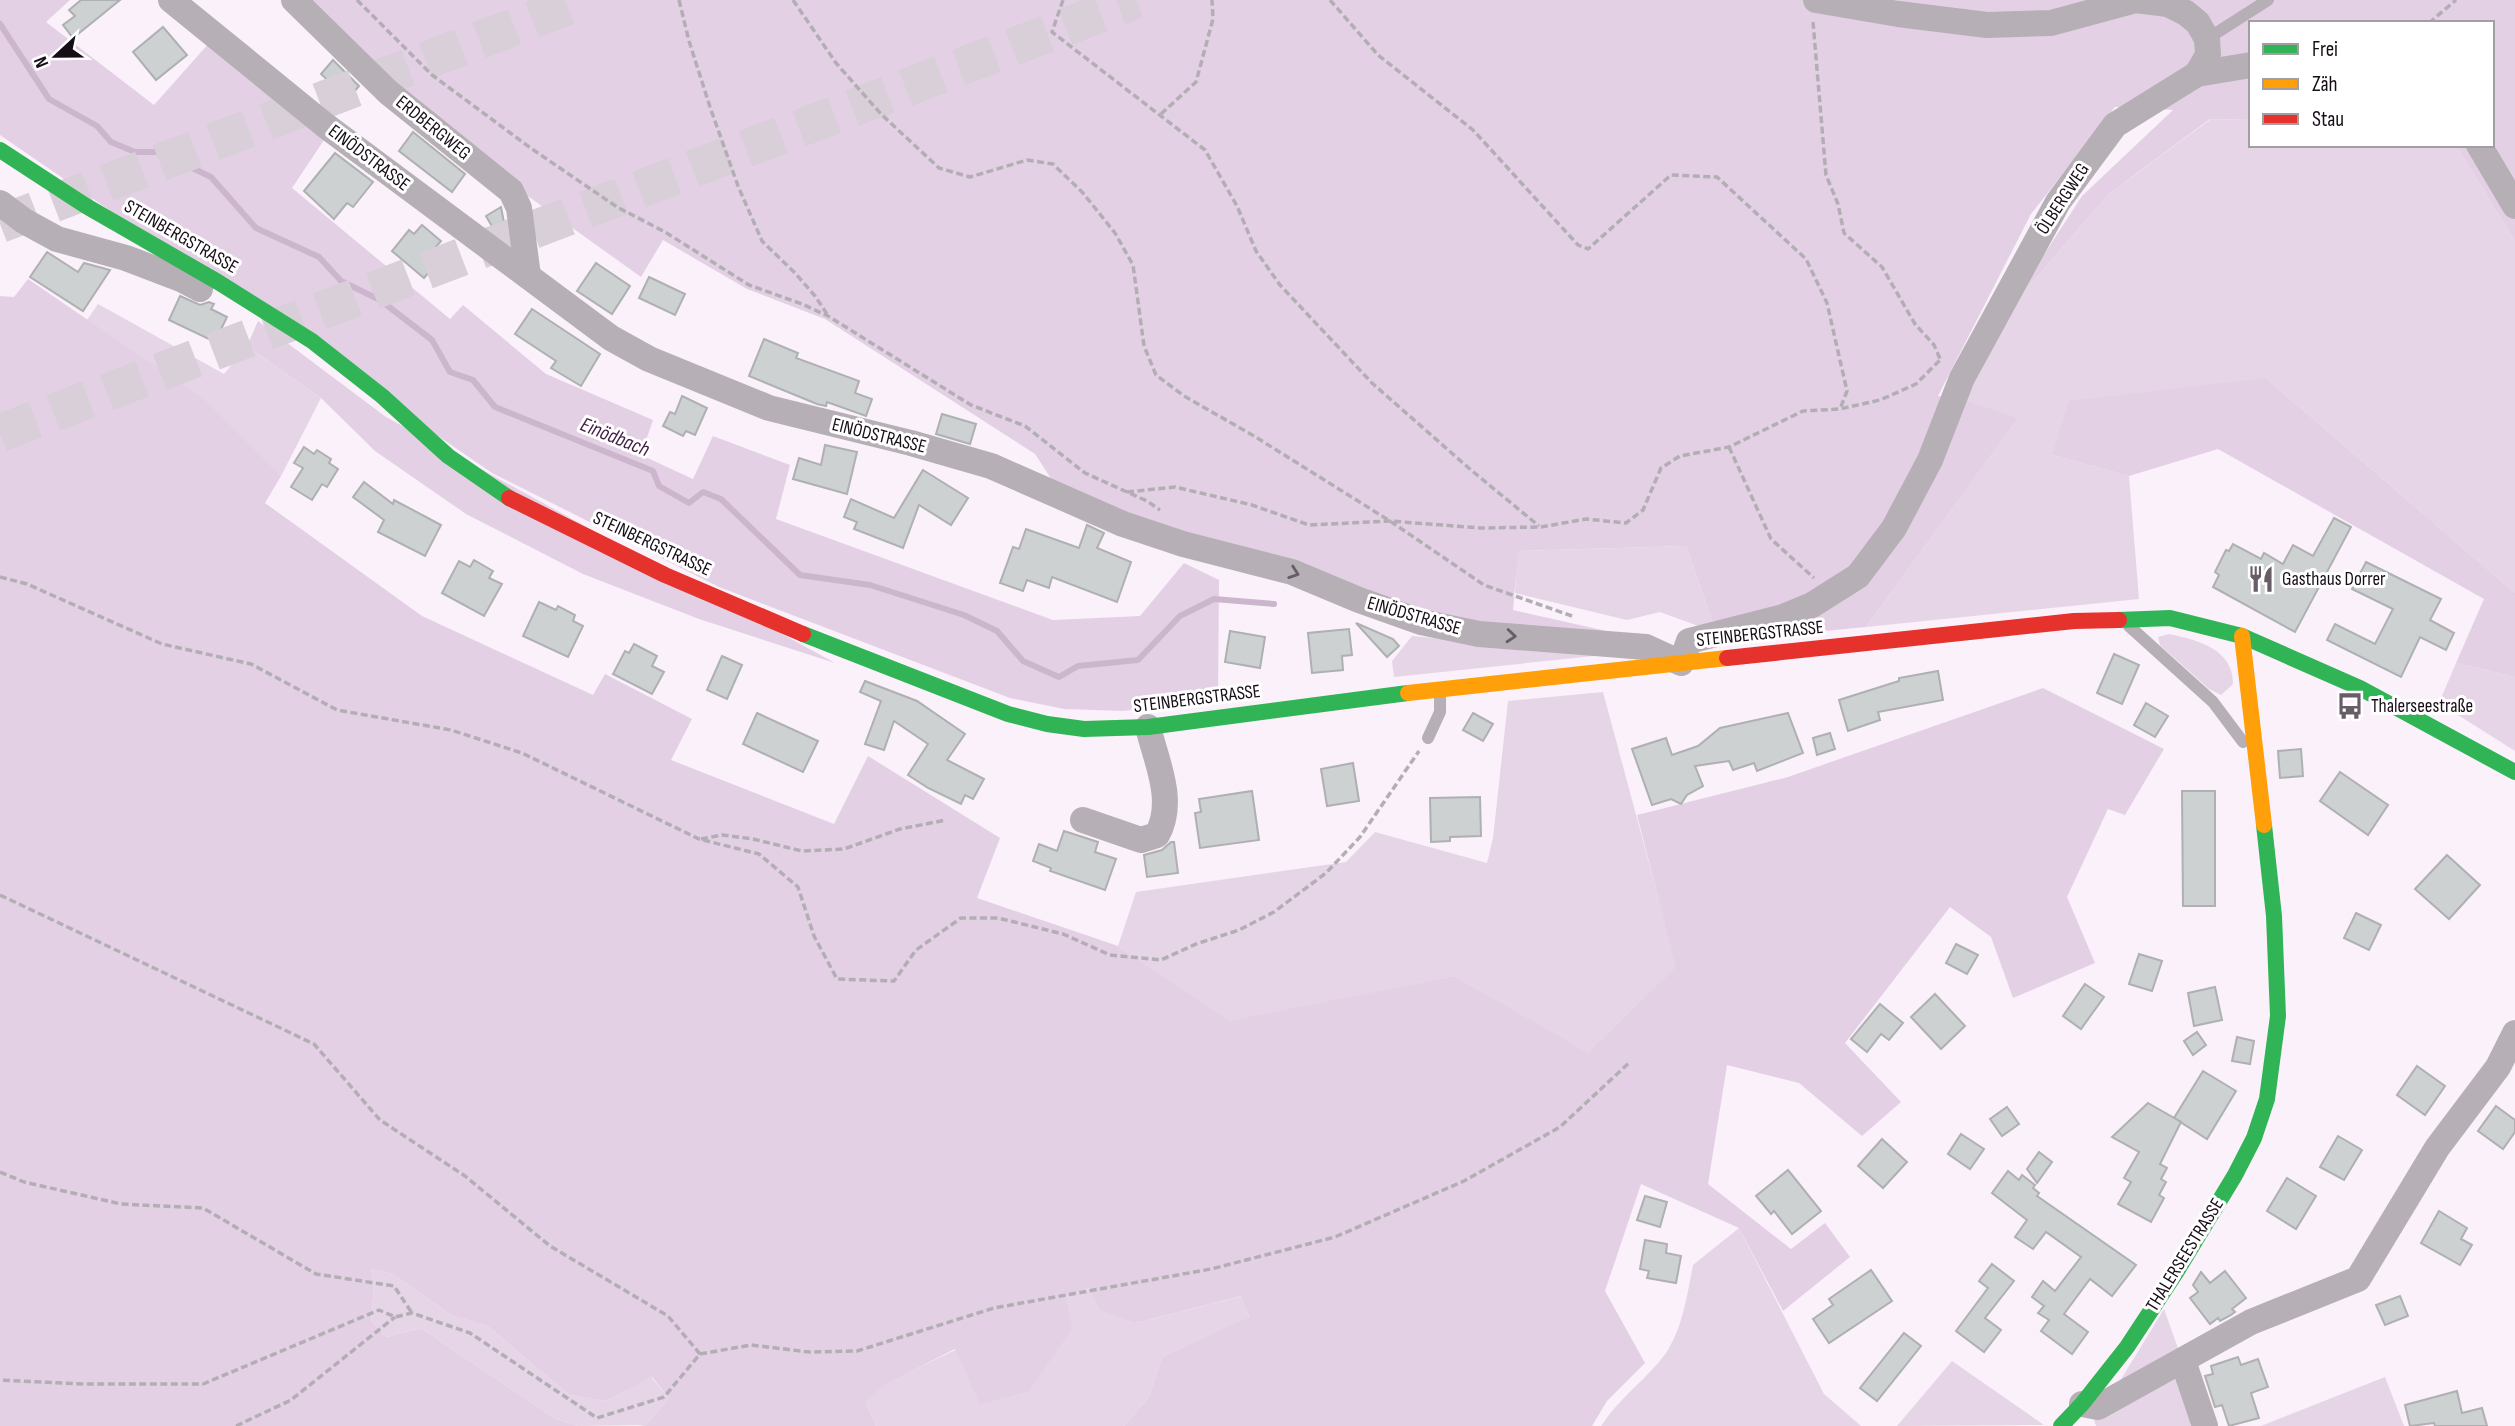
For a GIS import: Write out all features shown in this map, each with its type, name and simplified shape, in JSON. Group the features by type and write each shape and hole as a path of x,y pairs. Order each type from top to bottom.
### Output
{"main road":[{"name":"STEINBERGSTRASSE","path":"0,150 86,206 218,282 312,341 382,396 418,431 493,489 540,515 665,575 794,630 1008,715 1084,729 1147,726 1440,689 2074,621 2170,618 2242,636 2360,688 2515,772"},
{"name":"THALERSEESTRASSE","path":"2061,1426 2127,1347 2229,1186 2254,1138 2267,1099 2278,1016 2274,916 2242,636"}],"street":[{"name":"EINÖDSTRASSE","path":"171,0 327,126 611,338 649,359 769,408 991,466 1123,524 1171,540 1292,572 1421,622 1479,634 1646,647 1681,663"},
{"name":"ERDBERGWEG","path":"294,0 388,92 511,191 519,208 528,276"},
{"path":"1814,5 1987,24 2051,23 2136,0 2168,4 2198,23 2207,39 2208,55 2197,74"},
{"path":"2197,74 2249,65"},
{"name":"ÖLBERGWEG","path":"1681,663 1689,641 1783,617 1812,605 1858,576 1894,528 1930,460 1962,378 2058,202 2115,125 2197,74"},
{"path":"2480,147 2515,206"},
{"path":"0,204 57,239 126,258 181,279 206,292 218,282"},
{"path":"1083,820 1141,840 1157,835 1163,823 1166,796 1147,726"},
{"path":"2082,1404 2098,1407 2251,1322 2358,1279 2437,1147 2498,1067 2515,1033"},
{"path":"2183,1362 2205,1426"}],"lane":[{"path":"2207,39 2268,0"},
{"path":"2122,618 2138,636 2213,702 2258,762"},
{"path":"1428,738 1440,712 1440,689"}],"path":[{"path":"357,0 432,75 532,149 596,192 750,285 828,316 971,405 1025,426 1085,473 1126,492 1175,486 1252,505 1309,525 1390,521 1480,528 1541,527 1586,519 1626,523 1643,510 1661,468 1679,456 1730,447 1803,411 1840,410 1880,400 1916,384 1940,360 1934,345 1915,324 1882,267 1844,233 1838,204 1826,175 1814,5"},
{"path":"678,0 710,107 738,186 762,241 808,288 828,316"},
{"path":"793,0 836,63 881,114 939,168 970,177 1027,160 1054,164 1083,193 1115,233 1133,265 1144,346 1156,375 1184,396 1254,436 1390,521 1484,585 1582,619"},
{"path":"1063,0 1052,32 1205,150 1237,206 1256,251 1280,285 1372,383 1541,527"},
{"path":"1161,114 1196,82 1213,19 1212,0"},
{"path":"1330,0 1378,55 1473,130 1578,245 1588,248 1671,175 1717,177 1806,259 1827,303 1847,391 1840,410"},
{"path":"2431,21 2456,0"},
{"path":"1730,447 1771,538 1830,593"},
{"path":"0,577 27,584 162,644 251,664 337,710 451,730 522,753 699,839 759,854 798,887 814,936 836,979 894,981 916,950 961,918 998,918 1063,934 1110,955 1161,960 1196,944 1239,930 1274,912 1326,873 1360,837 1428,738"},
{"path":"699,839 722,835 753,839 802,851 844,849 900,829 946,820"},
{"path":"0,895 313,1044 380,1120 465,1176 551,1246 668,1316 700,1354"},
{"path":"236,1426 291,1400 396,1317 412,1313 470,1333 597,1418 664,1397 700,1354 751,1345 809,1352 857,1350 994,1308 1211,1269 1335,1237 1464,1181 1559,1127 1630,1062"},
{"path":"0,1172 24,1182 121,1204 203,1208 316,1274 394,1286 412,1313"},
{"path":"0,1380 84,1384 203,1384 379,1310 396,1317"}],"shaded area":[{"path":"0,0 70,0 46,22 154,105 210,42 328,134 292,188 450,319 463,305 546,374 653,420 641,455 693,479 713,436 790,465 776,519 1053,620 1140,616 1184,563 1219,580 1218,700 1123,711 1064,709 1010,698 719,587 492,473 0,135"},
{"path":"302,0 2515,0 2515,242 2457,147 2494,147 2494,21 2249,21 2249,120 2210,119 2110,193 2008,310 2082,196 2173,110 2115,107 2031,214 1938,396 1965,400 2018,418 1866,627 1825,631 1781,605 1714,626 1686,546 1518,551 1513,610 1633,637 1425,616 1198,542 1052,480 1035,454 825,319 747,289 663,240 641,277 525,194 392,88"},
{"path":"2211,119 2249,120 2249,147 2457,147 2515,242 2515,593 2266,378 2052,455 2129,476 2139,599 1866,627 2017,419 1965,400 2008,310 2110,193"},
{"path":"28,279 205,400 281,476 265,503 422,616 593,695 605,674 692,719 671,760 834,824 868,756 1000,838 977,898 1118,946 1229,1021 1454,976 1588,1053 1676,967 1637,815 1788,777 2043,688 2164,749 2125,815 2108,809 2067,897 2095,963 2013,998 1991,937 1950,907 1845,1043 1901,1102 1862,1136 1799,1083 1727,1065 1708,1184 1791,1249 1825,1223 1850,1257 1783,1311 1739,1228 1641,1184 1605,1291 1645,1363 1607,1401 1592,1426 1124,1426 1149,1397 1162,1357 1249,1317 1241,1296 1136,1323 1100,1310 1090,1288 1066,1297 1072,1329 1029,1391 980,1404 955,1349 884,1385 866,1403 876,1426 638,1426 646,1425 669,1398 652,1377 606,1401 569,1395 489,1327 451,1315 393,1274 371,1269 374,1289 371,1321 386,1337 421,1328 554,1418 578,1426 0,1426 0,296 14,297"},
{"path":"98,304 224,374 247,346 321,398 281,476 87,320"},
{"path":"258,321 386,417 835,663 699,619 583,574 466,514 375,451 321,398 247,346"},
{"path":"2266,378 2515,593 2515,677 2456,663 2484,599 2218,449 2129,476 2052,455 2069,401"},
{"path":"1686,546 1714,626 1701,627 1660,612 1627,620 1515,593 1517,551"},
{"path":"2169,634 2202,643 2220,654 2227,662 2233,684 2221,695 2209,689 2160,645 2158,637"},
{"path":"1412,636 1613,654 1394,677 1392,661"},
{"path":"2456,663 2515,677 2515,751 2439,703"},
{"path":"1603,692 1677,967 1588,1054 1454,976 1229,1022 1118,946 1136,892 1346,862 1375,832 1487,863 1493,838 1508,701"},
{"path":"1739,1228 1824,1394 1861,1426 1601,1426 1672,1343 1684,1310 1693,1265"},
{"path":"371,1269 393,1274 451,1315 489,1327 569,1395 606,1401 651,1377 669,1398 646,1425 578,1426 554,1418 421,1328 386,1337 371,1321 374,1289"},
{"path":"1091,1288 1136,1323 1242,1296 1249,1318 1162,1357 1149,1397 1124,1426 876,1426 866,1403 884,1384 1066,1297"},
{"path":"2164,1309 2180,1354 2112,1394"},
{"path":"1952,1361 2044,1425 1897,1426"},
{"path":"2174,1375 2200,1426 2096,1426 2093,1417"},
{"path":"2385,1377 2404,1426 2261,1426"}],"building":[{"path":"81,0 120,0 73,38 63,25 75,16 69,10"},
{"path":"163,27 187,55 156,80 133,52"},
{"path":"333,60 359,86 348,99 321,74"},
{"path":"413,132 465,174 452,192 399,151"},
{"path":"335,153 373,182 353,207 347,203 334,219 304,191"},
{"path":"501,207 507,238 505,239 496,233 486,216"},
{"path":"422,225 441,241 432,251 441,258 424,278 392,251 409,230 414,234"},
{"path":"47,252 78,272 84,263 110,270 83,311 30,277"},
{"path":"596,263 630,286 612,314 577,291"},
{"path":"649,277 685,294 675,315 639,298"},
{"path":"180,296 200,305 209,302 214,304 211,309 227,317 215,342 169,320"},
{"path":"532,309 600,354 581,386 551,368 556,361 515,334"},
{"path":"764,339 798,353 796,358 859,381 855,393 872,399 866,416 827,402 826,406 817,404 749,376"},
{"path":"682,396 707,408 695,435 686,431 683,436 663,426 670,412 675,414"},
{"path":"942,414 976,424 970,444 936,434"},
{"path":"825,445 857,452 847,494 793,479 799,458 821,465"},
{"path":"304,447 314,454 317,450 331,459 329,463 338,469 327,487 322,484 312,500 291,487 303,468 294,463"},
{"path":"923,470 968,498 951,525 919,505 903,548 854,529 857,522 844,517 851,499 894,518"},
{"path":"364,482 393,504 394,500 441,525 425,556 378,532 384,520 353,497"},
{"name":"Gasthaus Dorrer","path":"2334,518 2351,527 2295,632 2213,587 2219,575 2215,572 2226,550 2229,551 2233,544 2261,559 2264,553 2283,564 2293,545 2313,556"},
{"path":"1087,525 1104,533 1097,548 1131,562 1117,602 1052,577 1049,588 1027,580 1023,591 1000,583 1013,547 1019,549 1026,529 1079,548"},
{"path":"474,560 493,571 489,578 502,584 484,616 442,593 459,561 470,567"},
{"path":"2366,562 2441,599 2430,620 2454,633 2446,650 2420,637 2401,677 2327,640 2335,624 2375,644 2393,609 2352,589"},
{"path":"539,602 556,610 558,606 575,615 573,621 583,626 568,657 523,636"},
{"path":"1356,623 1393,639 1399,646 1387,657"},
{"path":"1349,629 1352,655 1342,656 1343,670 1312,673 1308,633"},
{"path":"1230,631 1265,637 1260,668 1225,662"},
{"path":"634,644 657,656 652,666 664,672 652,694 613,674 625,651 629,653"},
{"path":"2114,654 2139,665 2122,704 2097,693"},
{"path":"722,656 742,665 727,699 707,690"},
{"path":"1938,671 1943,700 1878,712 1880,720 1848,731 1839,700 1899,681 1899,678"},
{"path":"865,681 917,701 965,734 947,760 984,779 973,799 965,795 961,804 908,775 928,744 894,721 884,750 865,744 881,701 860,692"},
{"path":"2146,703 2168,716 2155,737 2134,725"},
{"path":"757,713 818,741 803,772 743,744"},
{"path":"1473,713 1493,724 1483,741 1463,730"},
{"path":"1788,713 1803,753 1757,771 1754,763 1733,770 1729,761 1695,766 1703,786 1687,795 1681,804 1671,799 1652,805 1632,749 1666,738 1672,755 1698,746 1720,728"},
{"path":"1830,733 1835,749 1817,755 1813,738"},
{"path":"2301,749 2303,776 2280,778 2278,751"},
{"path":"1353,763 1359,801 1327,806 1321,769"},
{"path":"2340,772 2388,805 2368,835 2320,801"},
{"path":"1252,791 1259,840 1200,848 1195,813 1201,812 1199,799"},
{"path":"2182,791 2215,791 2215,906 2183,906"},
{"path":"1480,797 1481,836 1450,837 1450,841 1431,842 1430,798"},
{"path":"1064,831 1098,842 1095,852 1116,859 1105,890 1050,871 1051,868 1033,861 1039,844 1057,851"},
{"path":"1174,842 1178,873 1147,877 1144,855 1162,850"},
{"path":"2447,855 2480,885 2449,919 2415,889"},
{"path":"2356,913 2381,925 2369,950 2344,938"},
{"path":"1956,944 1978,955 1967,974 1946,963"},
{"path":"2139,954 2162,961 2152,991 2129,984"},
{"path":"2085,984 2104,997 2081,1029 2063,1016"},
{"path":"2215,987 2222,1020 2194,1026 2188,993"},
{"path":"1935,994 1965,1026 1941,1049 1911,1017"},
{"path":"1880,1004 1903,1023 1889,1040 1881,1034 1867,1052 1851,1039"},
{"path":"2197,1032 2206,1045 2193,1055 2184,1041"},
{"path":"2237,1037 2254,1041 2250,1064 2232,1061"},
{"path":"2417,1066 2445,1086 2425,1115 2397,1095"},
{"path":"2203,1071 2236,1091 2207,1139 2174,1118"},
{"path":"2148,1103 2181,1122 2160,1164 2167,1168 2161,1179 2166,1182 2159,1195 2164,1198 2151,1222 2118,1204 2131,1182 2124,1178 2139,1152 2112,1137"},
{"path":"2496,1106 2515,1120 2515,1132 2503,1149 2478,1131"},
{"path":"2007,1107 2019,1124 2002,1136 1990,1119"},
{"path":"1961,1134 1984,1149 1970,1169 1948,1154"},
{"path":"2338,1136 2362,1150 2344,1180 2320,1167"},
{"path":"1882,1139 1907,1162 1883,1188 1858,1166"},
{"path":"2039,1152 2052,1162 2037,1183 2027,1169"},
{"path":"1788,1170 1821,1211 1792,1234 1774,1211 1771,1214 1756,1196"},
{"path":"2008,1171 2019,1180 2022,1175 2035,1185 2033,1188 2039,1193 2037,1196 2136,1265 2112,1296 2090,1279 2064,1314 2088,1332 2072,1354 2041,1331 2049,1320 2038,1313 2044,1306 2032,1297 2043,1281 2055,1291 2081,1257 2046,1232 2033,1249 2015,1237 2027,1220 1992,1193"},
{"path":"2287,1178 2316,1196 2296,1229 2267,1211"},
{"path":"1645,1196 1667,1202 1660,1227 1637,1220"},
{"path":"2439,1211 2467,1228 2461,1239 2472,1245 2460,1265 2421,1243"},
{"path":"1645,1240 1667,1244 1666,1253 1681,1256 1676,1283 1647,1278 1649,1271 1640,1269"},
{"path":"1992,1264 2014,1281 1985,1318 2001,1330 1984,1352 1956,1331 1988,1288 1979,1281"},
{"path":"1871,1270 1892,1301 1829,1343 1813,1319 1833,1305 1829,1299"},
{"path":"2225,1271 2246,1298 2232,1309 2235,1312 2231,1315 2220,1321 2218,1318 2210,1324 2190,1298 2198,1292 2193,1285 2201,1272 2210,1283"},
{"path":"2400,1296 2408,1316 2385,1325 2376,1305"},
{"path":"1904,1333 1921,1346 1877,1401 1860,1388"},
{"path":"2238,1357 2241,1365 2258,1359 2268,1387 2251,1393 2259,1418 2229,1426 2222,1405 2215,1407 2205,1376 2213,1374 2211,1366"},
{"path":"2457,1391 2462,1413 2482,1408 2487,1426 2435,1426 2434,1423 2410,1426 2405,1405"}],"waterway":[{"name":"Einödbach","path":"0,24 49,99 97,126 111,142 135,152 159,152 211,177 256,228 319,257 341,281 380,300 432,340 450,372 473,380 495,407 653,471 659,486 689,503 703,492 721,499 800,575 870,585 964,615 997,631 1023,661 1059,677 1078,666 1138,660 1180,616 1214,599 1274,604"}],"tunnel":[{"path":"0,224 584,0"},
{"path":"0,433 1136,0"}],"traffic: fast":[{"path":"0,150 86,206 218,282 312,341 382,396 448,456 509,498"},
{"path":"2119,620 2170,618 2242,636 2360,688 2515,772"},
{"path":"803,634 1008,714 1047,724 1084,729 1148,727 1408,693"},
{"path":"2061,1426 2127,1347 2177,1271 2254,1138 2267,1099 2278,1016 2274,916 2264,825"}],"traffic: slow":[{"path":"2242,636 2264,825"},
{"path":"1408,693 1727,658"}],"traffic: jam":[{"path":"509,498 665,575 803,634"},
{"path":"1727,658 2074,621 2119,620"}],"place":[{"name":"Gasthaus Dorrer","path":"2261,579"},
{"name":"Thalerseestraße","path":"2350,706"}]}
